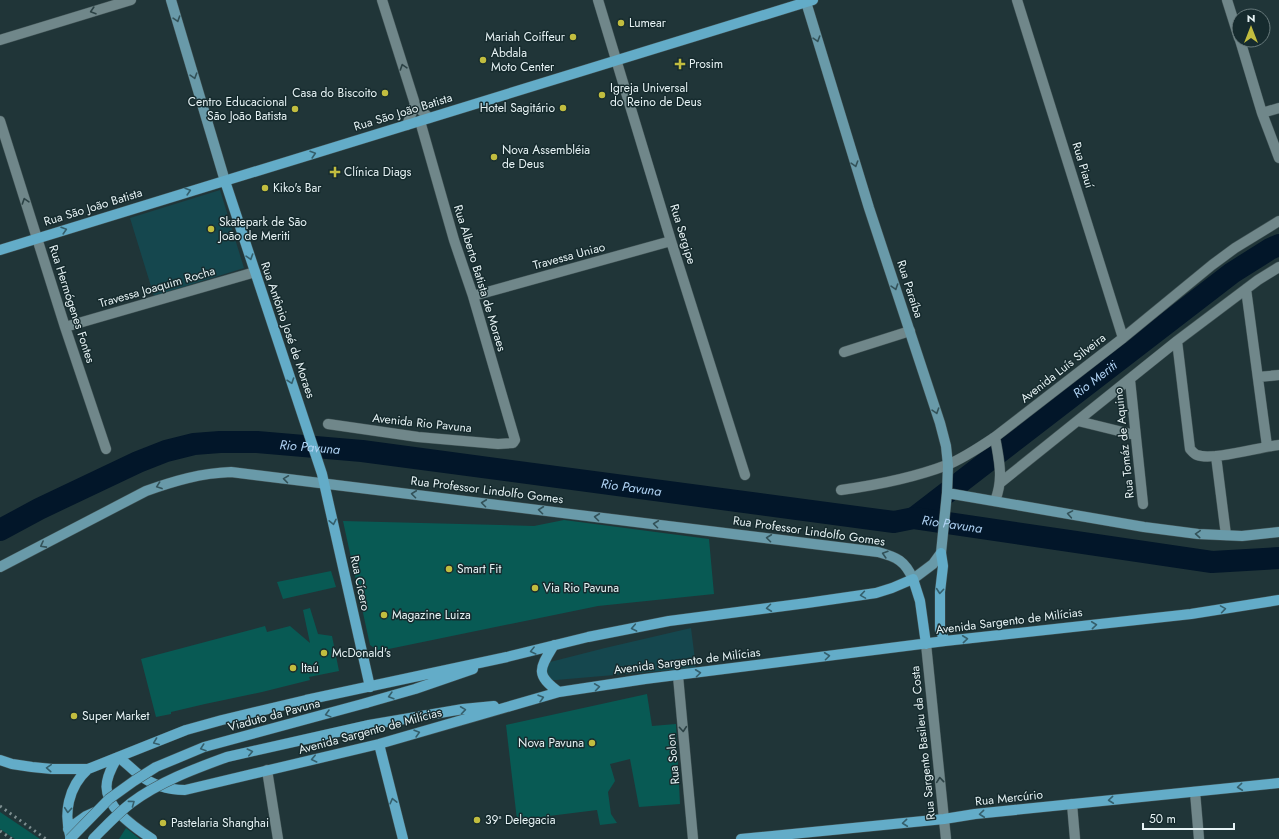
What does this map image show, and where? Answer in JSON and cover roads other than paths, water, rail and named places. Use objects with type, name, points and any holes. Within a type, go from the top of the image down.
[{"type":"main road","name":"Rua São João Batista","points":[[0,250],[808,1]]},
{"type":"main road","name":"Rua Antônio José de Moraes","points":[[225,180],[325,484]]},
{"type":"main road","name":"Rua Cícero","points":[[325,484],[370,687]]},
{"type":"main road","points":[[941,553],[943,566],[940,592],[940,625],[942,636],[945,641]]},
{"type":"main road","name":"Rua Professor Lindolfo Gomes","points":[[913,579],[920,601],[926,644]]},
{"type":"main road","points":[[0,760],[12,764],[32,767],[52,769],[88,769],[186,730],[222,720],[507,657],[588,637],[669,621],[876,593],[913,579]]},
{"type":"main road","name":"Avenida Sargento de Milícias","points":[[117,758],[149,781],[165,788],[185,790],[379,744],[559,692],[945,641],[1191,614],[1279,600]]},
{"type":"main road","points":[[554,646],[543,662],[541,672],[548,683],[559,692]]},
{"type":"main road","name":"Viaduto da Pavuna","points":[[70,836],[109,799],[134,781],[156,767],[204,747],[366,703],[452,677],[507,657]]},
{"type":"main road","points":[[93,839],[117,815],[144,794],[170,780],[227,757],[369,725],[463,709],[523,703]]},
{"type":"main road","points":[[379,744],[403,839]]},
{"type":"main road","points":[[117,758],[109,774],[106,788],[108,798],[113,807],[131,825],[152,839]]},
{"type":"main road","points":[[70,836],[68,809],[70,798],[76,782],[88,769]]},
{"type":"main road","name":"Rua Mercúrio","points":[[741,839],[1279,783]]},
{"type":"main road","points":[[70,836],[92,813],[113,807]]},
{"type":"street","points":[[0,40],[131,0]]},
{"type":"street","name":"Rua Antônio José de Moraes","points":[[171,0],[225,180]]},
{"type":"street","points":[[382,0],[415,104],[425,119]]},
{"type":"street","name":"Rua Sergipe","points":[[598,0],[671,241],[745,475]]},
{"type":"street","name":"Rua Piauí","points":[[1017,0],[1124,338]]},
{"type":"street","points":[[1227,0],[1231,13]]},
{"type":"street","name":"Rua Paraíba","points":[[808,1],[869,208],[940,423],[946,446],[950,496],[941,553]]},
{"type":"street","points":[[1242,48],[1262,113],[1279,158]]},
{"type":"street","points":[[407,125],[415,104]]},
{"type":"street","points":[[1262,113],[1279,108]]},
{"type":"street","name":"Rua Alberto Batista de Moraes","points":[[425,119],[454,240],[473,296],[515,436],[514,443]]},
{"type":"street","name":"Rua Hermógenes Fontes","points":[[0,121],[65,327],[106,449]]},
{"type":"street","name":"Avenida Luís Silveira","points":[[841,490],[884,484],[913,477],[948,465],[996,440],[1124,338],[1212,265],[1235,248],[1279,221]]},
{"type":"street","name":"Travessa Uniao","points":[[473,296],[671,241]]},
{"type":"street","points":[[1000,483],[1178,341],[1246,289],[1279,267]]},
{"type":"street","name":"Travessa Joaquim Rocha","points":[[65,327],[255,272]]},
{"type":"street","points":[[1246,289],[1267,446]]},
{"type":"street","points":[[844,352],[910,331]]},
{"type":"street","points":[[1178,341],[1190,449],[1198,455],[1216,456],[1279,445]]},
{"type":"street","points":[[1258,377],[1279,375]]},
{"type":"street","name":"Rua Tomáz de Aquino","points":[[1130,380],[1143,504]]},
{"type":"street","points":[[1078,421],[1135,435]]},
{"type":"street","name":"Avenida Rio Pavuna","points":[[328,424],[418,437],[498,444],[514,443]]},
{"type":"street","points":[[995,501],[999,491],[1001,472],[996,440]]},
{"type":"street","points":[[1216,456],[1226,535]]},
{"type":"street","name":"Rua Professor Lindolfo Gomes","points":[[0,567],[146,491],[182,479],[213,472],[231,472],[878,552],[900,560],[909,570],[913,579]]},
{"type":"street","points":[[950,496],[977,498],[1144,527],[1198,534],[1242,536],[1279,532]]},
{"type":"street","points":[[913,579],[933,564],[941,553]]},
{"type":"street","name":"Rua Sargento Basileu da Costa","points":[[926,644],[946,839]]},
{"type":"street","name":"Rua Solon","points":[[678,676],[693,839]]},
{"type":"street","points":[[268,770],[278,839]]},
{"type":"street","points":[[1195,792],[1199,839]]},
{"type":"street","points":[[1072,804],[1075,839]]},
{"type":"waterway","name":"Rio Meriti","points":[[914,518],[1232,273],[1279,245]]},
{"type":"waterway","name":"Rio Pavuna","points":[[0,530],[39,509],[138,462],[166,451],[194,444],[257,442],[362,451],[894,522],[914,518],[1212,562],[1279,558]]},
{"type":"railway","points":[[0,806],[46,839]]},
{"type":"railway","points":[[0,831],[12,839]]},
{"type":"place","name":"Lumear","points":[[621,23]]},
{"type":"place","name":"Mariah Coiffeur","points":[[573,37]]},
{"type":"place","name":"Abdala Moto Center","points":[[483,60]]},
{"type":"place","name":"Prosim","points":[[680,64]]},
{"type":"place","name":"Casa do Biscoito","points":[[385,93]]},
{"type":"place","name":"Igreja Universal do Reino de Deus","points":[[602,95]]},
{"type":"place","name":"Hotel Sagitário","points":[[563,108]]},
{"type":"place","name":"Centro Educacional São João Batista","points":[[295,109]]},
{"type":"place","name":"Nova Assembléia de Deus","points":[[494,157]]},
{"type":"place","name":"Clínica Diags","points":[[335,172]]},
{"type":"place","name":"Kiko's Bar","points":[[265,188]]},
{"type":"place","name":"Skatepark de São João de Meriti","points":[[211,229]]},
{"type":"place","name":"Smart Fit","points":[[449,569]]},
{"type":"place","name":"Via Rio Pavuna","points":[[535,588]]},
{"type":"place","name":"Magazine Luiza","points":[[384,615]]},
{"type":"place","name":"McDonald's","points":[[324,653]]},
{"type":"place","name":"Itaú","points":[[293,668]]},
{"type":"place","name":"Super Market","points":[[74,716]]},
{"type":"place","name":"Nova Pavuna","points":[[592,743]]},
{"type":"place","name":"39ª Delegacia","points":[[477,820]]},
{"type":"place","name":"Pastelaria Shanghai","points":[[163,823]]}]
